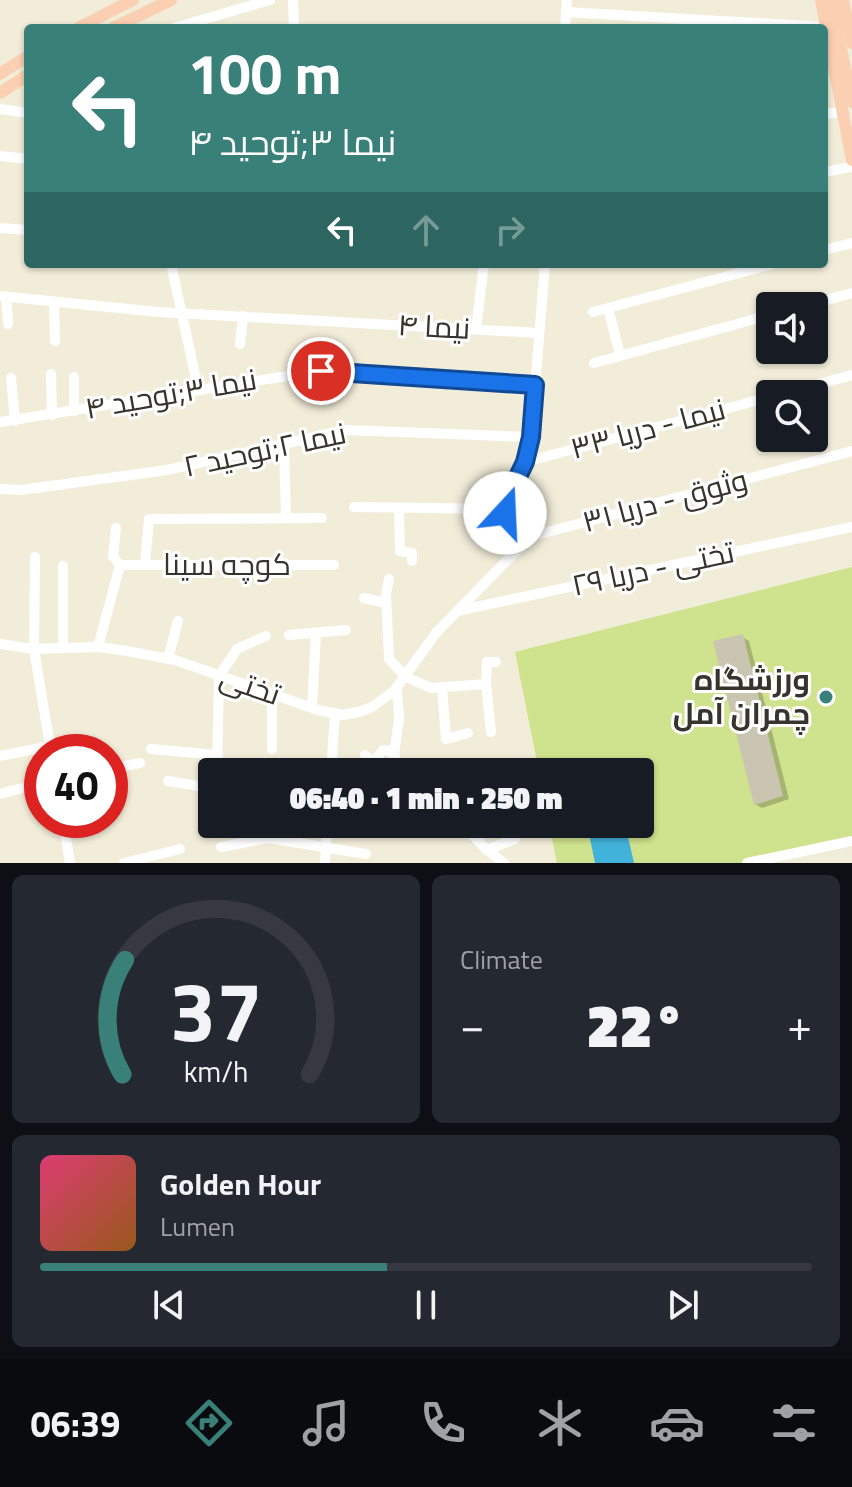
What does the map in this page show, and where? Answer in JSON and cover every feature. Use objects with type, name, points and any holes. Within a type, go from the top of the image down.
[{"type":"main road","points":[[86,24],[133,0]]},
{"type":"main road","points":[[121,24],[171,0]]},
{"type":"main road","points":[[821,0],[825,24]]},
{"type":"main road","points":[[831,0],[852,102]]},
{"type":"main road","points":[[843,0],[852,43]]},
{"type":"main road","points":[[828,38],[852,160]]},
{"type":"main road","points":[[0,74],[24,59]]},
{"type":"main road","points":[[0,93],[24,78]]},
{"type":"street","points":[[188,24],[270,0]]},
{"type":"street","points":[[293,0],[294,24]]},
{"type":"street","points":[[565,24],[567,0]]},
{"type":"street","points":[[566,12],[774,24]]},
{"type":"street","points":[[0,109],[24,112]]},
{"type":"street","points":[[828,114],[842,112]]},
{"type":"street","points":[[0,156],[24,159]]},
{"type":"street","points":[[828,171],[852,167]]},
{"type":"street","points":[[0,228],[24,230]]},
{"type":"street","points":[[828,249],[852,243]]},
{"type":"street","points":[[172,268],[198,388]]},
{"type":"street","points":[[476,329],[484,268]]},
{"type":"street","points":[[504,509],[525,462],[531,437],[545,268]]},
{"type":"street","points":[[593,312],[758,268]]},
{"type":"street","points":[[828,300],[852,293]]},
{"type":"street","points":[[3,297],[8,324]]},
{"type":"street","name":"نیما ۴","points":[[3,297],[182,313],[539,333]]},
{"type":"street","points":[[54,302],[55,341]]},
{"type":"street","points":[[608,308],[620,355]]},
{"type":"street","points":[[240,344],[243,316]]},
{"type":"street","points":[[594,363],[756,319]]},
{"type":"street","name":"نیما ۳;توحید ۴","points":[[0,422],[198,388],[321,371],[535,385]]},
{"type":"street","points":[[51,374],[52,415]]},
{"type":"street","points":[[828,382],[852,375]]},
{"type":"street","points":[[74,377],[74,411]]},
{"type":"street","points":[[11,378],[15,421]]},
{"type":"street","name":"نیما - دریا ۳۳","points":[[525,462],[756,401]]},
{"type":"street","name":"نیما ۲;توحید ۲","points":[[0,489],[21,490],[167,470],[346,430],[531,437]]},
{"type":"street","points":[[284,444],[286,518]]},
{"type":"street","name":"وثوق - دریا ۳۱","points":[[525,538],[852,451]]},
{"type":"street","points":[[354,507],[504,509]]},
{"type":"street","points":[[399,508],[400,551],[412,553],[412,561]]},
{"type":"street","points":[[504,509],[525,538]]},
{"type":"street","points":[[145,565],[149,519],[322,518]]},
{"type":"street","name":"تختی - دریا ۲۹","points":[[455,611],[852,527]]},
{"type":"street","points":[[98,647],[120,565],[113,556],[116,528]]},
{"type":"street","name":"تختی","points":[[0,644],[34,649],[98,647],[168,659],[312,708],[343,715],[372,707],[397,688],[455,611],[520,547],[525,538]]},
{"type":"street","points":[[35,557],[34,649],[48,734]]},
{"type":"street","name":"کوچه سینا","points":[[120,565],[334,565]]},
{"type":"street","points":[[63,566],[63,646]]},
{"type":"street","points":[[389,579],[386,603],[389,659],[406,677],[431,688],[486,684]]},
{"type":"street","points":[[364,598],[386,603]]},
{"type":"street","points":[[168,659],[178,621]]},
{"type":"street","points":[[289,635],[346,630]]},
{"type":"street","points":[[312,708],[316,633]]},
{"type":"street","points":[[218,758],[219,676],[237,649],[266,636]]},
{"type":"street","points":[[491,732],[487,662],[496,662]]},
{"type":"street","points":[[442,687],[446,739],[468,733]]},
{"type":"street","points":[[394,757],[399,719],[397,688]]},
{"type":"street","points":[[272,694],[272,749]]},
{"type":"street","points":[[332,758],[335,713]]},
{"type":"street","points":[[151,749],[198,760]]},
{"type":"street","points":[[0,756],[24,753]]},
{"type":"street","points":[[128,765],[140,763]]},
{"type":"street","points":[[168,781],[198,786]]},
{"type":"street","points":[[0,794],[24,788]]},
{"type":"street","points":[[66,838],[70,863]]},
{"type":"street","points":[[221,847],[268,838],[366,854]]},
{"type":"street","points":[[325,863],[326,838]]},
{"type":"street","points":[[475,838],[504,863]]},
{"type":"street","points":[[487,850],[515,839]]},
{"type":"street","points":[[748,863],[852,841]]},
{"type":"street","points":[[124,863],[180,849]]},
{"type":"green space","points":[[852,567],[852,838],[747,863],[557,863],[552,838],[654,838],[654,758],[536,758],[515,652]]},
{"type":"water","points":[[590,838],[628,838],[634,863],[595,863]]},
{"type":"building","points":[[743,634],[783,796],[754,805],[713,641]]},
{"type":"place","name":"ورزشگاه چمران آمل","points":[[826,697]]},
{"type":"route","points":[[321,371],[535,385],[528,452],[504,506],[505,513]]}]
